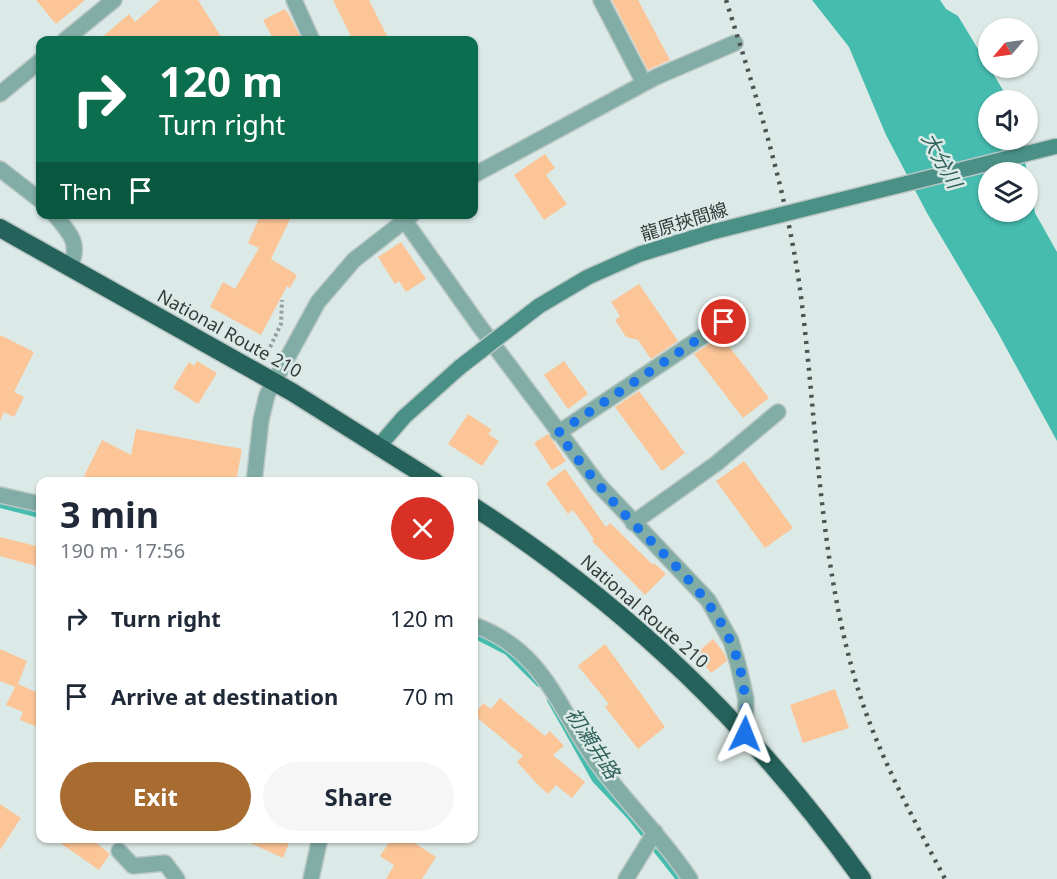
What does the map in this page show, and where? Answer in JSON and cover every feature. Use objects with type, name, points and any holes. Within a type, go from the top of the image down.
[{"type":"highway","name":"National Route 210","points":[[0,228],[266,377],[427,477]]},
{"type":"highway","name":"National Route 210","points":[[478,510],[555,561],[659,646],[745,734],[798,796],[862,879]]},
{"type":"main road","name":"龍原挾間線","points":[[380,446],[404,417],[460,367],[539,306],[588,277],[640,254],[722,230],[1057,146]]},
{"type":"street","points":[[294,0],[310,36]]},
{"type":"street","points":[[601,0],[644,83]]},
{"type":"street","points":[[70,36],[108,2]]},
{"type":"street","points":[[478,173],[644,83],[735,43]]},
{"type":"street","points":[[0,94],[36,64]]},
{"type":"street","points":[[0,169],[36,198]]},
{"type":"street","points":[[58,219],[72,238],[76,251],[70,267]]},
{"type":"street","points":[[255,477],[266,377],[334,281],[366,250],[404,219]]},
{"type":"street","points":[[407,219],[558,433],[607,496],[704,595],[727,633],[745,690],[745,734]]},
{"type":"street","points":[[558,433],[724,322]]},
{"type":"street","points":[[633,523],[717,464],[778,412]]},
{"type":"street","points":[[0,495],[36,503]]},
{"type":"street","points":[[478,627],[512,643],[537,668],[599,766],[655,832],[690,879]]},
{"type":"street","points":[[626,879],[655,832]]},
{"type":"street","points":[[311,879],[319,843]]},
{"type":"street","points":[[119,851],[133,866],[165,862],[177,879]]},
{"type":"path","points":[[266,377],[281,324],[282,300]]},
{"type":"water","name":"大分川","points":[[812,0],[940,0],[946,9],[958,16],[978,49],[978,78],[996,78],[1003,90],[978,90],[978,150],[1023,150],[1025,162],[978,162],[978,222],[1038,222],[1038,218],[1057,252],[1057,441],[997,331],[927,213],[886,135],[849,47]]},
{"type":"building","points":[[36,0],[85,0],[56,24]]},
{"type":"building","points":[[160,0],[198,0],[220,36],[104,36],[129,14],[135,22]]},
{"type":"building","points":[[333,0],[369,0],[387,36],[351,36]]},
{"type":"building","points":[[612,0],[638,0],[670,60],[648,70]]},
{"type":"building","points":[[285,9],[300,36],[272,36],[263,20]]},
{"type":"building","points":[[545,154],[555,168],[546,175],[567,204],[544,220],[514,175]]},
{"type":"building","points":[[259,219],[290,219],[271,259],[297,275],[290,288],[287,286],[261,335],[210,307],[223,282],[235,289],[259,248],[248,243]]},
{"type":"building","points":[[401,242],[426,279],[406,292],[399,281],[395,284],[378,257]]},
{"type":"building","points":[[639,284],[678,341],[651,359],[638,340],[626,337],[615,320],[620,316],[611,302]]},
{"type":"building","points":[[0,335],[34,352],[14,392],[24,397],[14,417],[4,412],[0,421]]},
{"type":"building","points":[[721,336],[769,398],[743,418],[694,354]]},
{"type":"building","points":[[197,361],[217,373],[198,404],[173,388],[189,362],[194,366]]},
{"type":"building","points":[[564,361],[588,394],[568,409],[544,375]]},
{"type":"building","points":[[639,391],[685,453],[662,471],[615,407]]},
{"type":"building","points":[[468,414],[492,430],[488,434],[499,441],[482,466],[448,444]]},
{"type":"building","points":[[136,429],[242,449],[237,477],[84,477],[102,440],[131,455]]},
{"type":"building","points":[[548,434],[566,461],[552,470],[534,443]]},
{"type":"building","points":[[744,461],[793,528],[765,548],[716,481]]},
{"type":"building","points":[[565,469],[606,527],[610,523],[653,565],[654,563],[666,574],[645,595],[592,541],[594,539],[573,510],[568,514],[546,483]]},
{"type":"building","points":[[0,537],[36,546],[36,566],[0,556]]},
{"type":"building","points":[[713,639],[727,661],[711,673],[695,654]]},
{"type":"building","points":[[605,644],[665,727],[638,749],[605,707],[609,704],[578,666]]},
{"type":"building","points":[[0,649],[27,661],[18,684],[36,692],[36,726],[20,720],[23,712],[6,705],[15,687],[0,681]]},
{"type":"building","points":[[835,689],[849,728],[803,743],[790,705]]},
{"type":"building","points":[[500,698],[545,736],[550,731],[564,746],[553,755],[585,782],[572,798],[556,785],[548,794],[517,762],[523,756],[478,718],[478,710],[483,703],[491,709]]},
{"type":"building","points":[[0,804],[21,818],[0,850]]},
{"type":"building","points":[[60,843],[96,843],[110,854],[99,870]]},
{"type":"building","points":[[250,843],[289,843],[283,858]]},
{"type":"building","points":[[389,843],[415,843],[436,857],[422,879],[386,879],[394,865],[380,856]]},
{"type":"waterway","name":"初瀬井路","points":[[0,505],[36,514]]},
{"type":"waterway","name":"初瀬井路","points":[[478,637],[507,652],[539,684]]},
{"type":"waterway","name":"初瀬井路","points":[[550,700],[595,780],[630,817],[679,879]]},
{"type":"railway","points":[[726,0],[769,143],[794,252],[806,338],[826,534],[843,631],[863,705],[883,756],[945,879]]},
{"type":"route","points":[[724,322],[558,433],[607,496],[704,595],[711,605],[731,641],[745,690],[747,712],[745,734]]}]
